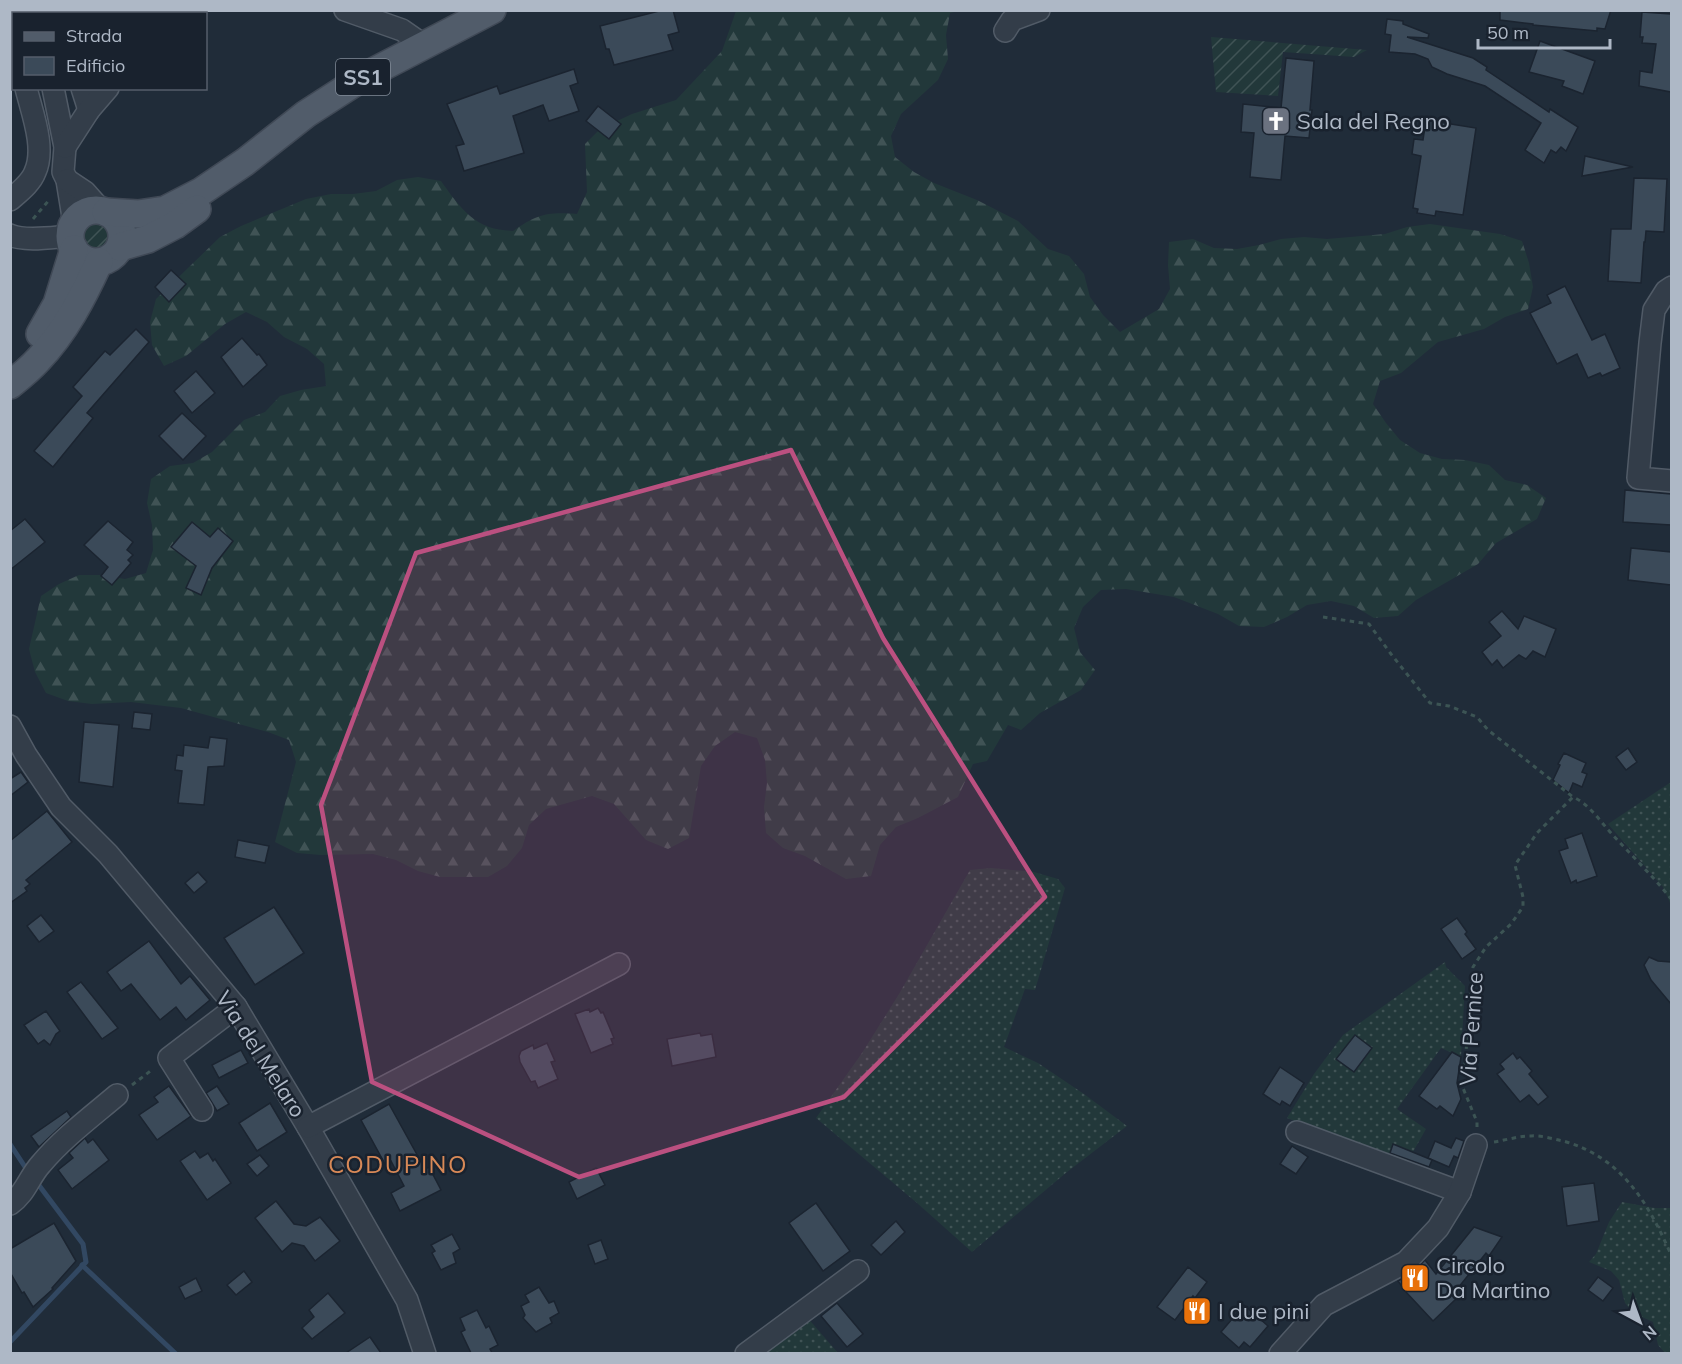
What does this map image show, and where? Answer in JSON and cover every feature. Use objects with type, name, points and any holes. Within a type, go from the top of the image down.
[{"type":"main road","name":"SS1","points":[[245,162],[306,114],[365,76],[492,10]]},
{"type":"main road","points":[[10,370],[39,337],[57,304],[73,236],[83,214],[95,210],[138,214],[165,210],[202,191],[245,162]]},
{"type":"main road","points":[[73,236],[85,259],[109,255],[148,239],[199,208],[245,162]]},
{"type":"main road","points":[[10,385],[38,360],[61,332],[109,255],[122,239],[122,230],[118,223],[113,216],[104,211]]},
{"type":"street","points":[[345,10],[402,30],[425,46]]},
{"type":"street","points":[[1005,31],[1012,20],[1039,10]]},
{"type":"street","points":[[10,200],[36,171],[40,148],[26,90]]},
{"type":"street","points":[[18,236],[73,236],[67,180],[63,172],[65,147],[52,90]]},
{"type":"street","points":[[83,90],[89,110]]},
{"type":"street","points":[[65,147],[89,110],[106,90]]},
{"type":"street","points":[[67,180],[85,192],[104,211]]},
{"type":"street","points":[[1671,287],[1654,310],[1638,478],[1671,481]]},
{"type":"street","name":"Via del Melaro","points":[[10,726],[26,755],[61,807],[108,854],[236,1007],[308,1127],[406,1300],[425,1353]]},
{"type":"street","points":[[308,1127],[618,964]]},
{"type":"street","points":[[202,1110],[169,1058],[236,1007]]},
{"type":"street","points":[[16,1200],[39,1166],[53,1151],[117,1095]]},
{"type":"street","points":[[1298,1132],[1460,1192]]},
{"type":"street","points":[[1280,1353],[1323,1305],[1406,1262],[1438,1228],[1460,1192],[1476,1145]]},
{"type":"street","points":[[746,1353],[858,1271]]},
{"type":"path","points":[[18,236],[67,180]]},
{"type":"path","points":[[1323,617],[1369,624],[1430,703],[1449,706],[1477,717],[1488,730],[1573,797],[1584,802],[1611,834],[1656,880],[1671,900]]},
{"type":"path","name":"Via Pernice","points":[[1476,1145],[1477,1122],[1463,1088],[1473,967],[1486,947],[1511,924],[1523,907],[1523,897],[1515,865],[1537,833],[1573,797]]},
{"type":"path","points":[[117,1095],[169,1058]]},
{"type":"path","points":[[1476,1145],[1532,1135],[1578,1145],[1595,1154],[1618,1172],[1644,1201],[1671,1257]]},
{"type":"highlighted area","points":[[791,450],[883,638],[1045,897],[844,1097],[579,1177],[372,1082],[321,805],[416,553]]},
{"type":"green space","points":[[736,11],[958,11],[950,13],[946,35],[948,59],[938,80],[901,114],[891,136],[895,157],[914,172],[934,183],[977,200],[1018,221],[1048,249],[1069,256],[1084,274],[1090,297],[1103,315],[1120,332],[1159,309],[1170,289],[1169,242],[1193,239],[1214,248],[1237,249],[1281,239],[1304,237],[1327,239],[1385,234],[1407,227],[1430,224],[1500,234],[1522,241],[1533,287],[1528,309],[1505,317],[1484,329],[1438,342],[1401,373],[1380,381],[1373,404],[1400,440],[1420,453],[1442,459],[1465,460],[1489,465],[1505,480],[1527,485],[1546,498],[1537,519],[1496,543],[1478,564],[1416,600],[1398,616],[1374,618],[1354,606],[1331,601],[1307,605],[1264,627],[1239,626],[1218,614],[1174,597],[1126,589],[1101,590],[1083,607],[1074,628],[1080,652],[1095,670],[1081,690],[1040,713],[1021,730],[1008,725],[987,761],[973,764],[958,797],[896,827],[880,845],[871,876],[846,879],[805,856],[783,848],[766,833],[765,760],[757,738],[735,732],[715,746],[701,766],[689,838],[668,849],[646,840],[614,804],[592,796],[546,809],[529,825],[522,848],[507,866],[488,877],[440,877],[373,854],[297,853],[275,842],[296,762],[289,740],[181,708],[131,702],[92,704],[68,701],[46,693],[35,672],[29,649],[41,596],[79,575],[102,575],[125,579],[146,573],[153,550],[152,525],[147,503],[151,479],[170,466],[193,463],[212,452],[244,420],[265,412],[280,396],[326,386],[324,364],[307,349],[284,337],[267,322],[246,312],[225,324],[186,356],[164,366],[152,345],[150,322],[156,299],[220,237],[241,226],[306,199],[331,194],[376,191],[397,180],[418,177],[441,181],[468,214],[492,228],[513,231],[543,215],[577,214],[587,192],[585,144],[600,129],[632,114],[676,100],[722,51]]},
{"type":"green space","points":[[1211,37],[1367,50],[1354,57],[1283,52],[1278,96],[1216,92]]},
{"type":"green space","points":[[94,215],[113,223],[118,236],[109,254],[89,257],[83,253],[78,227],[88,217]]},
{"type":"green space","points":[[1671,782],[1671,905],[1663,887],[1608,824]]},
{"type":"green space","points":[[991,868],[1034,872],[1058,879],[1065,888],[1035,990],[1025,989],[1004,1047],[1038,1063],[1127,1126],[1067,1172],[972,1252],[816,1118],[862,1053],[899,994],[970,870]]},
{"type":"green space","points":[[1445,962],[1446,967],[1465,986],[1461,1057],[1441,1048],[1397,1109],[1426,1129],[1405,1166],[1287,1118],[1314,1074],[1343,1035]]},
{"type":"green space","points":[[1622,1202],[1655,1208],[1671,1208],[1671,1353],[1665,1353],[1658,1345],[1653,1322],[1633,1313],[1625,1303],[1619,1280],[1611,1271],[1589,1262],[1596,1254],[1609,1222]]},
{"type":"green space","points":[[806,1316],[838,1353],[756,1354]]},
{"type":"building","points":[[663,10],[673,10],[679,32],[668,35],[673,50],[614,65],[609,49],[606,49],[600,26]]},
{"type":"building","points":[[1500,10],[1611,10],[1605,29],[1597,28],[1597,31],[1500,20]]},
{"type":"building","points":[[1642,12],[1671,14],[1671,92],[1639,86],[1640,71],[1652,73],[1656,44],[1642,43],[1643,37],[1640,37]]},
{"type":"building","points":[[1387,19],[1403,21],[1403,24],[1429,34],[1428,38],[1407,37],[1473,58],[1487,67],[1486,70],[1549,112],[1550,109],[1578,127],[1566,151],[1561,147],[1556,153],[1551,150],[1544,163],[1525,150],[1541,123],[1485,86],[1432,67],[1428,59],[1415,54],[1389,52],[1391,35],[1385,34]]},
{"type":"building","points":[[1540,41],[1595,61],[1583,94],[1562,86],[1564,81],[1529,72]]},
{"type":"building","name":"Sala del Regno","points":[[1286,58],[1314,61],[1309,138],[1285,136],[1281,180],[1250,177],[1254,133],[1241,132],[1243,104],[1281,108]]},
{"type":"building","points":[[574,69],[578,83],[570,86],[579,111],[549,121],[543,105],[513,116],[524,153],[464,171],[456,146],[464,144],[447,104],[497,86],[500,94]]},
{"type":"building","points":[[598,106],[621,124],[609,139],[586,121]]},
{"type":"building","points":[[1426,120],[1476,128],[1463,215],[1436,211],[1435,216],[1417,213],[1418,209],[1413,208],[1421,156],[1412,154],[1414,139],[1423,140]]},
{"type":"building","points":[[1585,156],[1633,167],[1582,176]]},
{"type":"building","points":[[1634,178],[1667,179],[1664,232],[1646,231],[1641,283],[1608,281],[1611,229],[1631,229]]},
{"type":"building","points":[[171,270],[186,284],[169,302],[155,287]]},
{"type":"building","points":[[1565,286],[1592,340],[1605,334],[1620,368],[1602,376],[1600,373],[1588,378],[1577,354],[1557,364],[1530,313],[1551,303],[1547,295]]},
{"type":"building","points":[[136,329],[149,342],[87,413],[93,418],[53,467],[34,451],[82,396],[73,387],[105,351],[110,355]]},
{"type":"building","points":[[242,338],[267,365],[243,387],[221,357]]},
{"type":"building","points":[[196,371],[215,393],[192,413],[174,391]]},
{"type":"building","points":[[182,413],[206,436],[183,460],[159,436]]},
{"type":"building","points":[[1625,490],[1671,494],[1671,525],[1623,522]]},
{"type":"building","points":[[25,519],[45,542],[10,570],[10,531]]},
{"type":"building","points":[[108,521],[133,542],[127,550],[133,555],[128,560],[131,563],[112,585],[101,576],[108,567],[84,545]]},
{"type":"building","points":[[192,522],[210,537],[218,528],[233,541],[212,568],[201,595],[186,588],[196,566],[171,547]]},
{"type":"building","points":[[1631,548],[1671,552],[1671,585],[1628,580]]},
{"type":"building","points":[[1502,611],[1518,629],[1524,616],[1556,629],[1545,657],[1533,651],[1526,659],[1519,655],[1503,668],[1497,660],[1492,665],[1482,652],[1501,636],[1489,622]]},
{"type":"building","points":[[134,712],[152,714],[150,730],[132,728]]},
{"type":"building","points":[[84,722],[119,725],[113,787],[79,782]]},
{"type":"building","points":[[210,737],[227,739],[224,766],[208,767],[204,805],[178,803],[182,771],[175,770],[177,755],[183,756],[184,745],[208,748]]},
{"type":"building","points":[[1628,748],[1637,762],[1626,770],[1616,757]]},
{"type":"building","points":[[1564,753],[1586,763],[1582,772],[1587,774],[1582,787],[1573,783],[1569,793],[1553,780]]},
{"type":"building","points":[[21,772],[28,782],[10,796],[10,779]]},
{"type":"building","points":[[47,811],[72,842],[26,880],[30,884],[25,888],[27,891],[10,903],[10,841]]},
{"type":"building","points":[[1582,833],[1597,876],[1571,883],[1559,851],[1568,848],[1565,839]]},
{"type":"building","points":[[238,840],[269,846],[265,863],[235,857]]},
{"type":"building","points":[[198,872],[207,882],[194,893],[185,883]]},
{"type":"building","points":[[274,907],[304,953],[255,985],[224,938]]},
{"type":"building","points":[[41,915],[54,931],[39,942],[27,926]]},
{"type":"building","points":[[1457,918],[1476,949],[1462,959],[1441,929]]},
{"type":"building","points":[[149,941],[181,984],[190,976],[210,1000],[186,1020],[176,1007],[160,1020],[131,984],[121,991],[107,972]]},
{"type":"building","points":[[1649,957],[1658,961],[1671,962],[1671,1004],[1651,980],[1644,965]]},
{"type":"building","points":[[81,982],[118,1028],[102,1039],[67,992]]},
{"type":"building","points":[[598,1008],[601,1013],[603,1012],[614,1038],[611,1039],[613,1044],[591,1053],[575,1014],[589,1009],[590,1012]]},
{"type":"building","points":[[46,1011],[60,1031],[50,1045],[44,1040],[38,1044],[24,1025]]},
{"type":"building","points":[[700,1033],[701,1036],[712,1034],[716,1057],[672,1066],[667,1039]]},
{"type":"building","points":[[1355,1035],[1372,1048],[1354,1072],[1336,1059]]},
{"type":"building","points":[[547,1043],[555,1061],[551,1062],[558,1079],[538,1088],[535,1081],[531,1082],[519,1056],[521,1051],[533,1045],[534,1049]]},
{"type":"building","points":[[241,1050],[248,1063],[219,1078],[212,1065]]},
{"type":"building","points":[[1452,1052],[1461,1057],[1457,1083],[1461,1099],[1453,1116],[1440,1106],[1437,1109],[1419,1096]]},
{"type":"building","points":[[1513,1053],[1517,1059],[1520,1057],[1532,1071],[1529,1074],[1548,1097],[1538,1105],[1529,1095],[1520,1102],[1497,1074],[1504,1069],[1500,1064]]},
{"type":"building","points":[[1280,1067],[1304,1083],[1290,1106],[1282,1101],[1280,1105],[1263,1094]]},
{"type":"building","points":[[169,1086],[191,1116],[157,1140],[139,1115],[158,1102],[154,1097]]},
{"type":"building","points":[[217,1086],[229,1104],[217,1111],[206,1093]]},
{"type":"building","points":[[270,1103],[287,1132],[257,1151],[239,1123]]},
{"type":"building","points":[[389,1104],[425,1169],[429,1167],[441,1190],[400,1211],[391,1193],[404,1186],[391,1161],[385,1164],[361,1120]]},
{"type":"building","points":[[67,1111],[71,1117],[39,1147],[31,1136]]},
{"type":"building","points":[[85,1138],[88,1143],[93,1139],[109,1160],[72,1189],[58,1170],[73,1158],[69,1153]]},
{"type":"building","points":[[1456,1138],[1464,1141],[1458,1158],[1454,1156],[1449,1167],[1428,1158],[1435,1141],[1451,1148]]},
{"type":"building","points":[[1393,1144],[1432,1160],[1429,1167],[1390,1153]]},
{"type":"building","points":[[1292,1146],[1308,1157],[1296,1174],[1280,1164]]},
{"type":"building","points":[[195,1151],[200,1158],[208,1153],[213,1161],[215,1159],[231,1183],[207,1200],[180,1161]]},
{"type":"building","points":[[260,1155],[269,1166],[257,1176],[247,1164]]},
{"type":"building","points":[[596,1168],[605,1185],[577,1199],[569,1182]]},
{"type":"building","points":[[1594,1183],[1599,1221],[1567,1226],[1562,1187]]},
{"type":"building","points":[[276,1201],[294,1224],[306,1226],[320,1217],[340,1241],[315,1261],[304,1246],[292,1243],[282,1252],[255,1218]]},
{"type":"building","points":[[816,1203],[850,1251],[823,1271],[789,1223]]},
{"type":"building","points":[[896,1221],[905,1232],[881,1255],[871,1245]]},
{"type":"building","points":[[54,1223],[76,1261],[53,1289],[33,1307],[10,1272],[10,1249]]},
{"type":"building","points":[[1474,1227],[1502,1237],[1489,1256],[1486,1253],[1454,1293],[1458,1297],[1433,1321],[1398,1281],[1412,1273],[1425,1260],[1436,1274]]},
{"type":"building","points":[[452,1234],[460,1249],[453,1253],[456,1263],[441,1270],[432,1253],[435,1251],[431,1245]]},
{"type":"building","points":[[601,1240],[608,1259],[595,1264],[588,1245]]},
{"type":"building","points":[[1188,1267],[1207,1282],[1175,1320],[1157,1307]]},
{"type":"building","points":[[244,1271],[252,1282],[236,1295],[227,1285]]},
{"type":"building","points":[[1598,1277],[1613,1288],[1603,1301],[1588,1290]]},
{"type":"building","points":[[196,1278],[202,1291],[185,1299],[179,1287]]},
{"type":"building","points":[[539,1287],[549,1303],[554,1301],[559,1313],[550,1318],[552,1323],[536,1332],[523,1318],[525,1315],[521,1306],[529,1302],[525,1295]]},
{"type":"building","points":[[328,1293],[345,1313],[312,1339],[302,1328],[314,1317],[309,1310]]},
{"type":"building","points":[[837,1303],[863,1334],[847,1347],[821,1316]]},
{"type":"building","points":[[1244,1305],[1268,1326],[1250,1347],[1244,1342],[1239,1348],[1221,1332]]},
{"type":"building","points":[[477,1310],[486,1328],[489,1326],[498,1345],[490,1349],[492,1353],[471,1353],[461,1332],[465,1330],[460,1318]]},
{"type":"building","points":[[370,1337],[381,1353],[346,1353]]},
{"type":"waterway","points":[[10,1144],[29,1173]]},
{"type":"waterway","points":[[10,1342],[86,1262],[83,1244],[35,1180]]},
{"type":"waterway","points":[[82,1265],[176,1354]]},
{"type":"place","name":"Sala del Regno","points":[[1276,121]]},
{"type":"place","name":"Circolo Da Martino","points":[[1415,1278]]},
{"type":"place","name":"I due pini","points":[[1197,1311]]},
{"type":"district","name":"CODUPINO","points":[[398,1164]]}]
